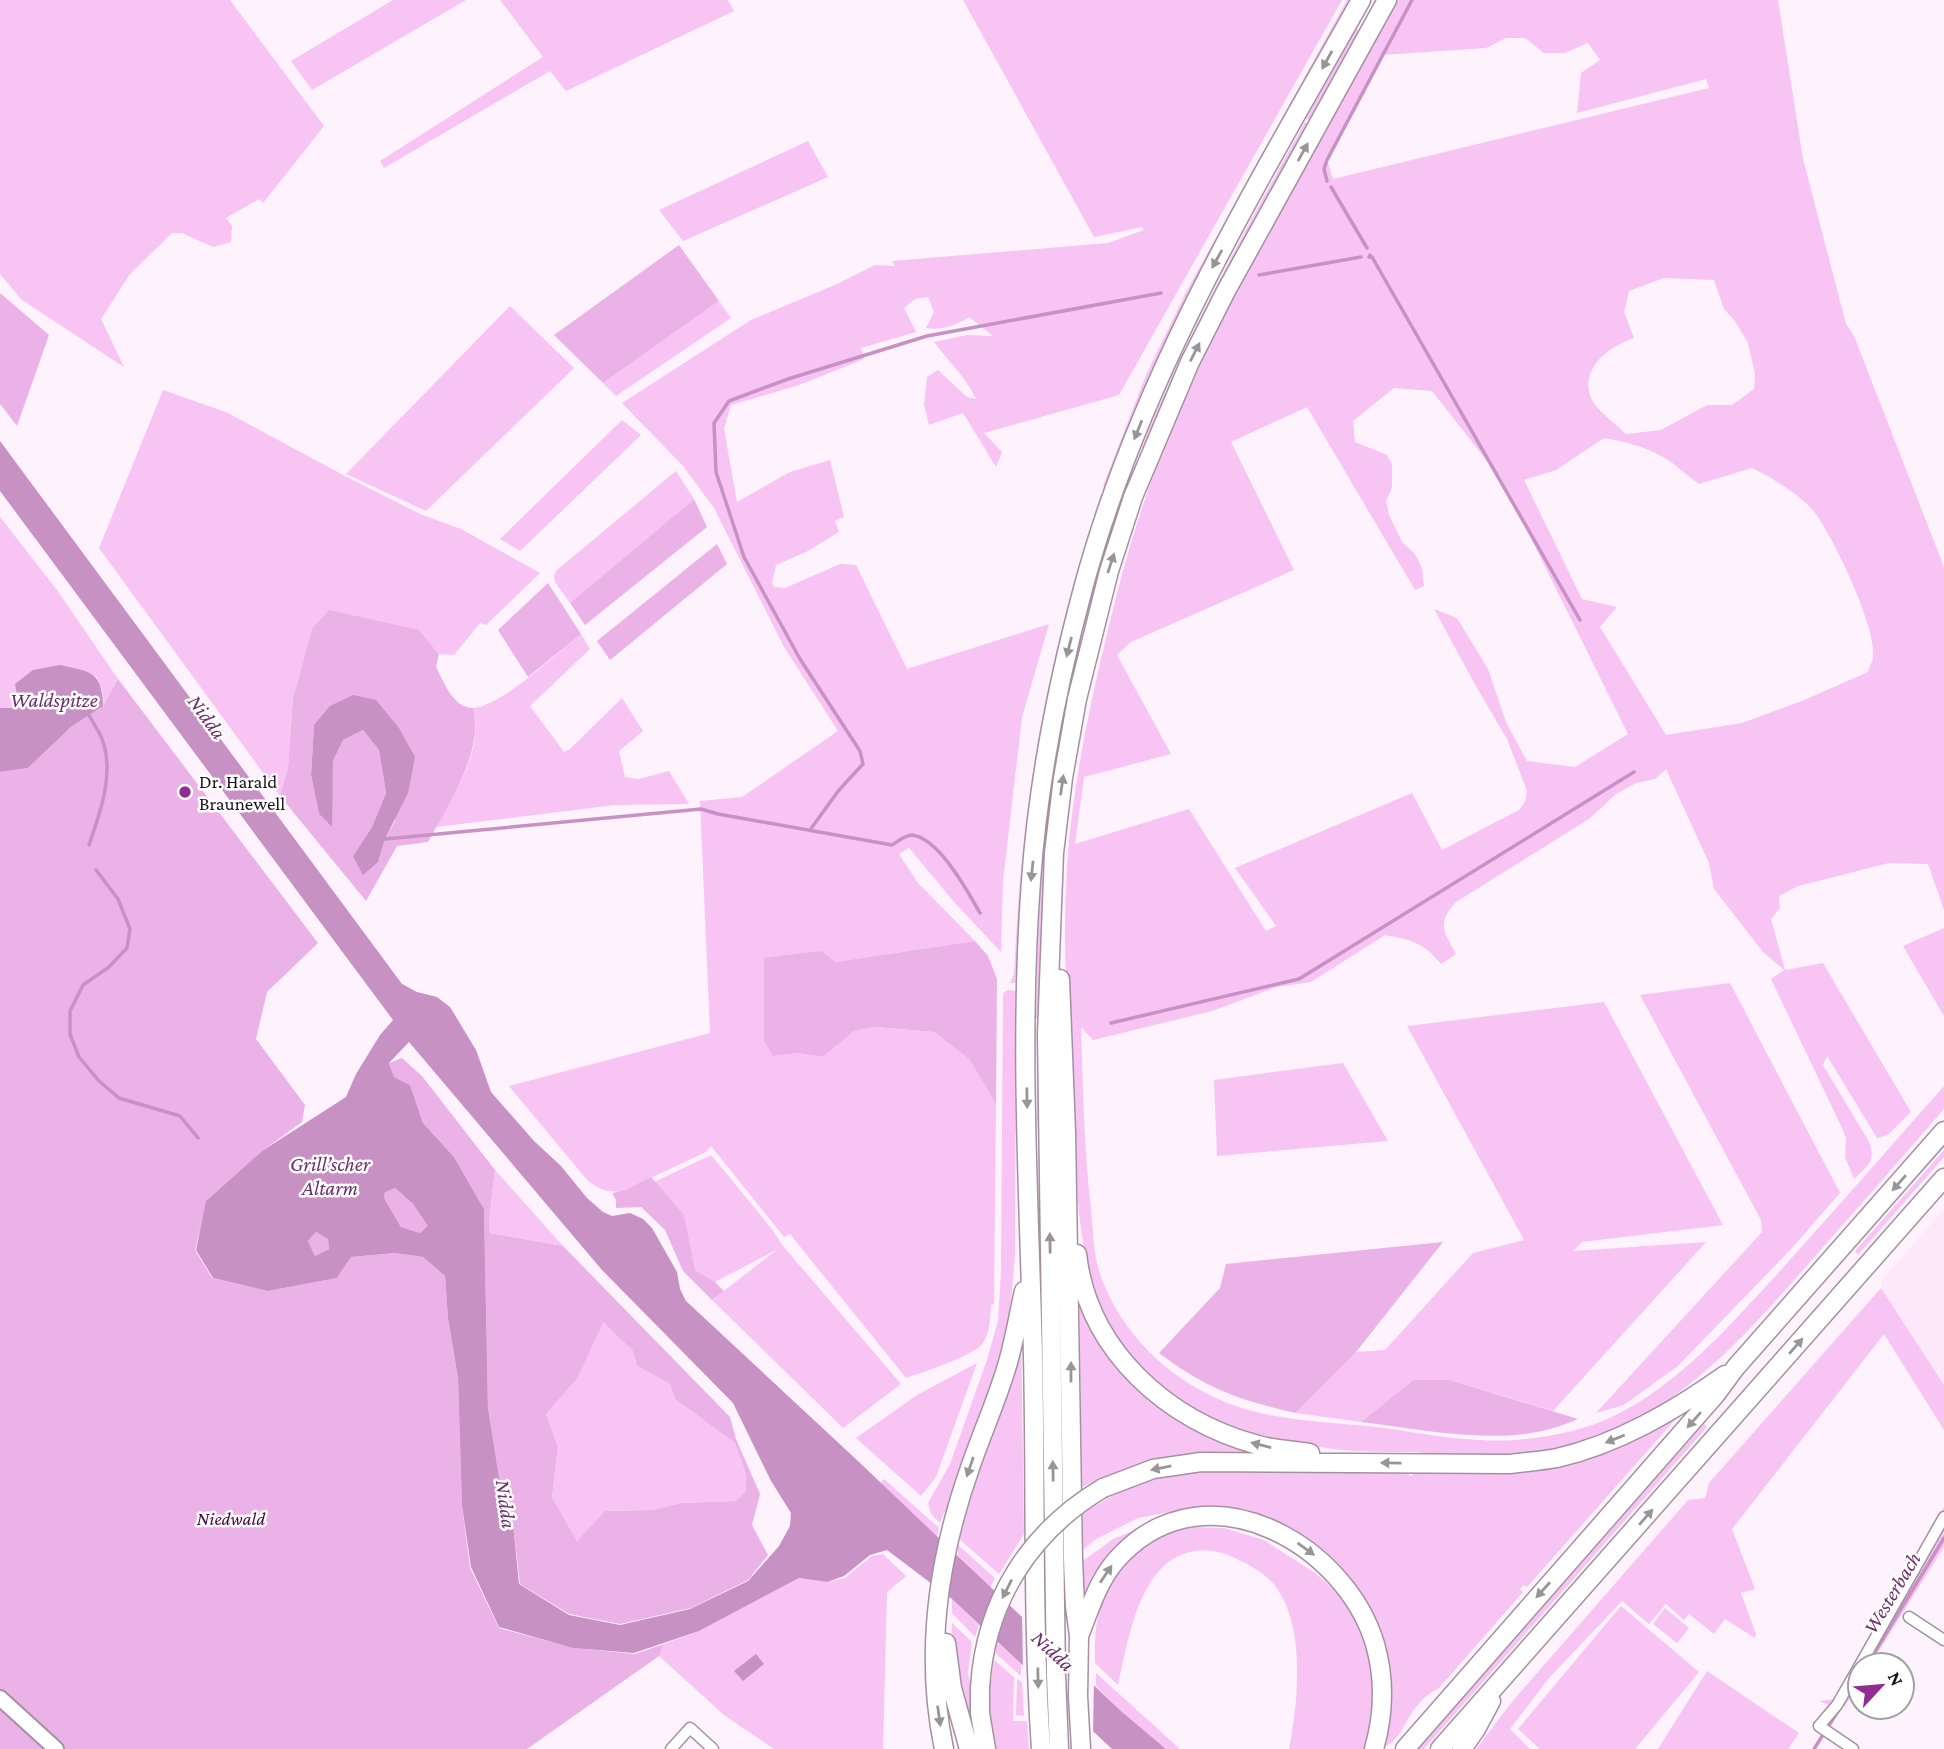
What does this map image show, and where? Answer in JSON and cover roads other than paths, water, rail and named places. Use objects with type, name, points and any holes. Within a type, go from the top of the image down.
[{"type":"highway","points":[[1041,1749],[1038,1715],[1026,1047],[1031,880],[1043,780],[1061,678],[1084,584],[1124,464],[1163,367],[1207,277],[1361,0]]},
{"type":"highway","points":[[1059,1749],[1047,1046],[1054,853],[1063,778],[1077,699],[1109,571],[1133,497],[1190,362],[1226,291],[1387,0]]},
{"type":"highway","points":[[1054,853],[1066,1132],[1073,1560],[1079,1636],[1081,1749]]},
{"type":"highway","points":[[1405,1749],[1944,1131]]},
{"type":"highway","points":[[1066,1132],[1071,1165],[1077,1259],[1082,1278],[1105,1336],[1128,1367],[1161,1399],[1195,1421],[1257,1445],[1351,1463]]},
{"type":"highway","points":[[1440,1749],[1944,1178]]},
{"type":"highway","points":[[944,1749],[938,1706],[943,1570],[951,1529],[970,1467],[1007,1367],[1030,1260]]},
{"type":"highway","points":[[986,1749],[980,1713],[980,1688],[986,1641],[1004,1592],[1019,1567],[1050,1528],[1075,1506],[1103,1488],[1153,1469],[1201,1462],[1509,1464],[1556,1458],[1628,1433],[1736,1367]]},
{"type":"highway","points":[[1079,1636],[1101,1581],[1124,1552],[1139,1539],[1176,1521],[1198,1517],[1239,1518],[1261,1524],[1282,1533],[1316,1556],[1355,1601],[1380,1662],[1383,1708],[1374,1749]]},
{"type":"highway","points":[[940,1635],[968,1749]]},
{"type":"highway","points":[[1462,1749],[1504,1677]]},
{"type":"street","points":[[1868,1651],[1944,1517]]},
{"type":"street","points":[[1909,1617],[1944,1640]]},
{"type":"street","points":[[1846,1689],[1820,1727],[1853,1749]]},
{"type":"street","points":[[0,1699],[56,1749]]},
{"type":"street","points":[[671,1749],[690,1728],[713,1749]]},
{"type":"water","points":[[0,441],[402,984],[417,992],[437,997],[450,1007],[476,1050],[491,1092],[534,1141],[603,1212],[612,1216],[630,1213],[643,1219],[652,1228],[677,1272],[680,1289],[686,1301],[1122,1712],[1166,1749],[1112,1749],[952,1599],[887,1550],[870,1555],[844,1576],[827,1582],[799,1578],[699,1631],[634,1653],[573,1648],[499,1627],[471,1567],[462,1506],[458,1378],[448,1318],[445,1276],[423,1257],[395,1253],[351,1257],[337,1278],[268,1291],[213,1278],[196,1250],[206,1201],[262,1151],[346,1097],[356,1074],[380,1035],[393,1020],[0,491]],"holes":[[[409,1042],[602,1270],[733,1403],[771,1481],[791,1513],[790,1526],[779,1546],[748,1581],[690,1609],[620,1625],[569,1615],[519,1584],[513,1524],[499,1477],[488,1408],[484,1209],[454,1157],[423,1123],[410,1085],[394,1077],[389,1063]],[[395,1188],[413,1204],[428,1226],[420,1233],[401,1227],[384,1198],[385,1192]],[[316,1232],[328,1239],[329,1249],[315,1256],[308,1241]]]},
{"type":"water","name":"Waldspitze","points":[[60,665],[93,675],[100,686],[103,706],[71,727],[28,768],[0,772],[0,708],[20,708],[15,684],[33,670]]},
{"type":"water","points":[[353,695],[376,700],[399,728],[415,757],[408,793],[385,839],[378,862],[363,875],[353,856],[372,827],[386,793],[379,750],[363,730],[343,740],[333,761],[332,827],[319,814],[311,775],[314,725],[330,706]]},
{"type":"water","points":[[756,1654],[764,1664],[743,1681],[734,1671]]},
{"type":"waterway","points":[[1327,181],[1324,169],[1327,160],[1412,0]]},
{"type":"waterway","points":[[1331,187],[1367,248]]},
{"type":"waterway","points":[[1370,255],[1580,620]]},
{"type":"waterway","points":[[1259,275],[1361,257]]},
{"type":"waterway","points":[[810,830],[839,790],[863,764],[860,751],[800,659],[744,557],[716,472],[714,423],[729,401],[788,379],[927,336],[1161,293]]},
{"type":"waterway","points":[[89,715],[102,739],[107,765],[104,793],[89,845]]},
{"type":"waterway","points":[[1111,1023],[1299,979],[1634,772]]},
{"type":"waterway","points":[[385,839],[701,809],[892,845],[912,835],[922,838],[942,855],[980,913]]},
{"type":"waterway","points":[[96,870],[118,899],[130,929],[127,948],[109,967],[83,985],[70,1011],[70,1034],[79,1057],[99,1081],[119,1098],[180,1116],[198,1138]]},
{"type":"waterway","name":"Westerbach","points":[[1875,1651],[1944,1538]]},
{"type":"waterway","name":"Westerbach","points":[[1814,1749],[1840,1708]]},
{"type":"place","name":"Dr. Harald Braunewell","points":[[185,792]]},
{"type":"water label","name":"Nidda","points":[[207,717]]},
{"type":"water label","name":"Grill’scher Altarm","points":[[330,1176]]},
{"type":"water label","name":"Nidda","points":[[506,1504]]},
{"type":"water label","name":"Nidda","points":[[1053,1651]]},
{"type":"park label","name":"Niedwald","points":[[231,1518]]}]
